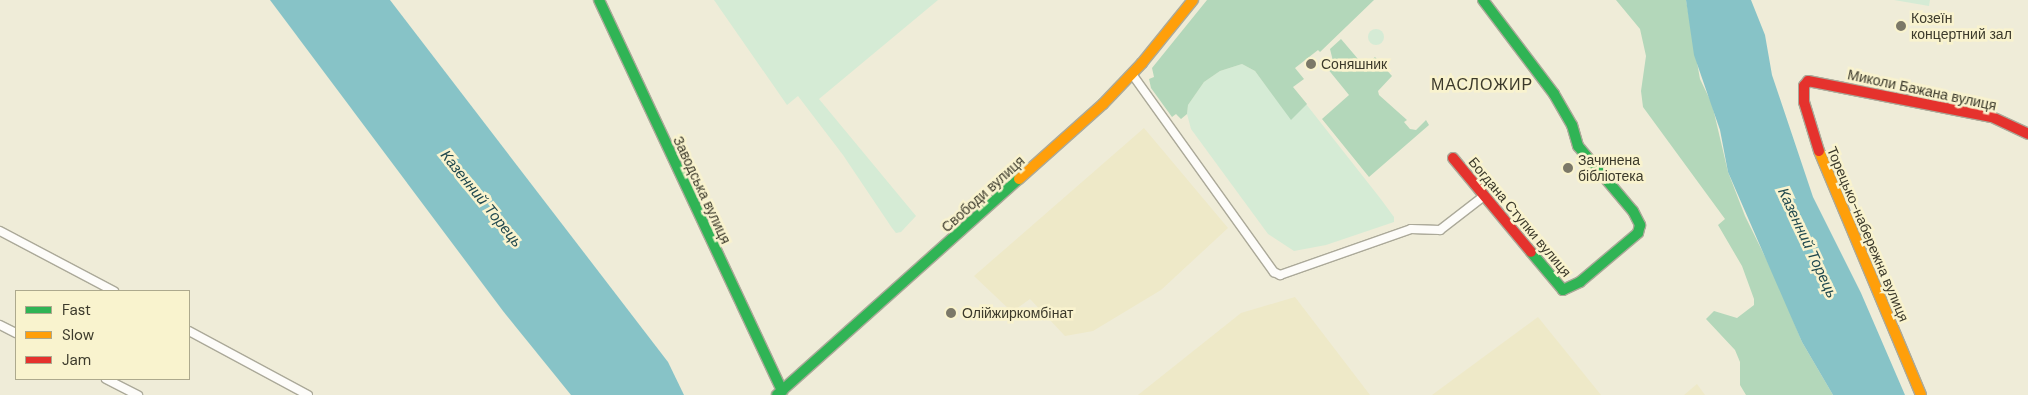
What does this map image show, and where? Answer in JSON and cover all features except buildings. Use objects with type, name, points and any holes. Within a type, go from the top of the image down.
[{"type":"street","name":"Заводська вулиця","points":[[599,0],[781,394]]},
{"type":"street","name":"Свободи вулиця","points":[[781,394],[1132,74],[1193,0]]},
{"type":"street","name":"Богдана Ступки вулиця","points":[[1453,158],[1563,290],[1580,282],[1638,233],[1640,225],[1633,211],[1578,146],[1572,125],[1554,94],[1483,0]]},
{"type":"street","points":[[1132,74],[1268,265],[1280,275],[1411,229],[1440,230],[1484,196]]},
{"type":"street","name":"Миколи Бажана вулиця","points":[[1808,81],[1992,117],[2028,134]]},
{"type":"street","name":"Торецько-набережна вулиця","points":[[1808,81],[1804,86],[1804,102],[1823,166],[1921,395]]},
{"type":"street","points":[[0,230],[112,290]]},
{"type":"street","points":[[0,325],[15,332]]},
{"type":"street","points":[[190,332],[308,395]]},
{"type":"street","points":[[108,380],[138,395]]},
{"type":"shaded area","points":[[1144,128],[1228,228],[1161,290],[1093,331],[1065,336],[1030,299],[1012,312],[974,276]]},
{"type":"shaded area","points":[[1295,297],[1370,395],[1138,395],[1241,313]]},
{"type":"shaded area","points":[[1538,317],[1601,395],[1432,395]]},
{"type":"shaded area","points":[[1697,384],[1705,395],[1684,395]]},
{"type":"green space","points":[[714,0],[938,0],[819,99],[916,216],[901,232],[896,233],[892,228],[843,155],[798,96],[787,105]]},
{"type":"green space","points":[[1207,0],[1374,0],[1320,52],[1318,50],[1295,68],[1304,79],[1293,87],[1307,104],[1291,120],[1255,71],[1242,64],[1220,71],[1204,82],[1188,105],[1187,114],[1181,119],[1176,114],[1172,117],[1151,88],[1149,79],[1154,77],[1152,68]]},
{"type":"green space","points":[[1616,0],[1686,0],[1700,79],[1712,104],[1728,172],[1745,216],[1777,281],[1802,342],[1833,395],[1746,395],[1740,385],[1740,362],[1735,350],[1706,319],[1714,311],[1737,318],[1754,305],[1754,299],[1742,266],[1718,225],[1725,219],[1643,107],[1641,91],[1646,56],[1640,29]]},
{"type":"green space","points":[[1894,0],[1930,0],[1929,6]]},
{"type":"green space","points":[[1376,29],[1382,31],[1384,37],[1382,43],[1376,45],[1370,43],[1368,37],[1370,31]]},
{"type":"green space","points":[[1341,39],[1364,66],[1375,57],[1392,76],[1378,91],[1379,95],[1407,120],[1404,122],[1410,129],[1416,130],[1426,120],[1429,125],[1369,177],[1322,119],[1349,95],[1327,68],[1333,61],[1330,49]]},
{"type":"green space","points":[[1242,64],[1255,71],[1291,119],[1306,104],[1380,198],[1394,217],[1394,222],[1326,245],[1294,251],[1268,234],[1191,129],[1187,114],[1188,105],[1204,82],[1220,71]]},
{"type":"water","name":"Казенний Торець","points":[[270,0],[390,0],[668,362],[684,395],[571,395],[503,311]]},
{"type":"water","name":"Казенний Торець","points":[[1686,0],[1751,0],[1765,35],[1772,75],[1813,197],[1861,293],[1905,395],[1833,395],[1802,342],[1728,172],[1720,130],[1694,55]]},
{"type":"traffic: fast","points":[[599,0],[782,391]]},
{"type":"traffic: fast","points":[[1483,0],[1554,94],[1572,125],[1578,146],[1633,211],[1640,225],[1638,233],[1580,282],[1563,290],[1531,252]]},
{"type":"traffic: fast","points":[[777,395],[1019,179]]},
{"type":"traffic: slow","points":[[1019,179],[1103,104],[1142,63],[1193,0]]},
{"type":"traffic: slow","points":[[1819,151],[1921,395]]},
{"type":"traffic: jam","points":[[1819,151],[1804,102],[1804,86],[1808,81],[1992,117],[2028,134]]},
{"type":"traffic: jam","points":[[1453,158],[1531,252]]},
{"type":"place","name":"Козеїн концертний зал","points":[[1901,26]]},
{"type":"place","name":"Соняшник","points":[[1311,64]]},
{"type":"place","name":"Зачинена бібліотека","points":[[1568,168]]},
{"type":"place","name":"Олійжиркомбiнат","points":[[951,313]]},
{"type":"district","name":"МАСЛОЖИР","points":[[1482,85]]}]
